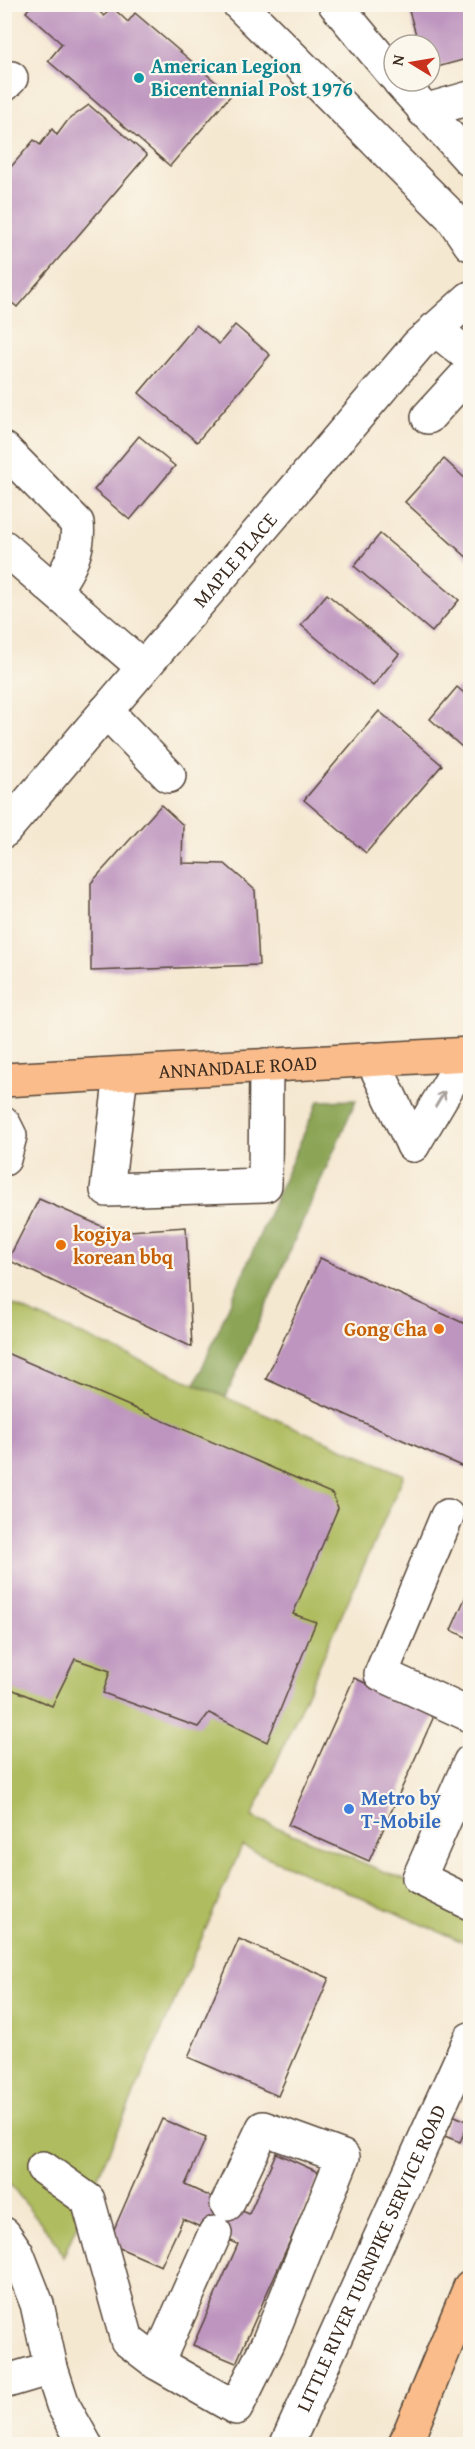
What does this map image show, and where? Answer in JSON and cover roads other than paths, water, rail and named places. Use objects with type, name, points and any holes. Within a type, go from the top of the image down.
[{"type":"main road","name":"ANNANDALE ROAD","points":[[4,1080],[469,1054]]},
{"type":"main road","points":[[414,2442],[467,2306]]},
{"type":"street","points":[[240,4],[451,216],[471,244]]},
{"type":"street","points":[[335,4],[382,61]]},
{"type":"street","points":[[409,93],[471,160]]},
{"type":"street","points":[[424,111],[471,98]]},
{"type":"street","name":"MAPLE PLACE","points":[[9,816],[106,711],[418,345],[471,298]]},
{"type":"street","points":[[435,329],[471,357]]},
{"type":"street","points":[[428,417],[471,371]]},
{"type":"street","points":[[4,449],[77,523],[78,536],[74,555],[68,571],[55,589]]},
{"type":"street","points":[[4,547],[143,667]]},
{"type":"street","points":[[106,711],[169,776]]},
{"type":"street","points":[[372,1059],[413,1145],[469,1054]]},
{"type":"street","points":[[121,1074],[107,1190],[265,1185],[266,1065]]},
{"type":"street","points":[[4,1124],[10,1136],[4,1158]]},
{"type":"street","points":[[447,1516],[381,1674],[471,1714]]},
{"type":"street","points":[[471,1762],[419,1878],[471,1903]]},
{"type":"street","name":"LITTLE RIVER TURNPIKE SERVICE ROAD","points":[[287,2445],[471,2039]]},
{"type":"street","points":[[43,2168],[88,2200],[127,2340],[157,2363],[236,2408],[268,2343],[343,2157],[262,2128],[227,2204]]},
{"type":"street","points":[[157,2363],[214,2233]]},
{"type":"street","points":[[4,2234],[17,2253],[37,2304],[51,2368],[63,2405],[85,2445]]},
{"type":"street","points":[[4,2382],[51,2368]]},
{"type":"place","name":"American Legion Bicentennial Post 1976","points":[[139,78]]},
{"type":"place","name":"kogiya korean bbq","points":[[61,1245]]},
{"type":"place","name":"Gong Cha","points":[[439,1329]]},
{"type":"place","name":"Metro by T-Mobile","points":[[349,1809]]}]
